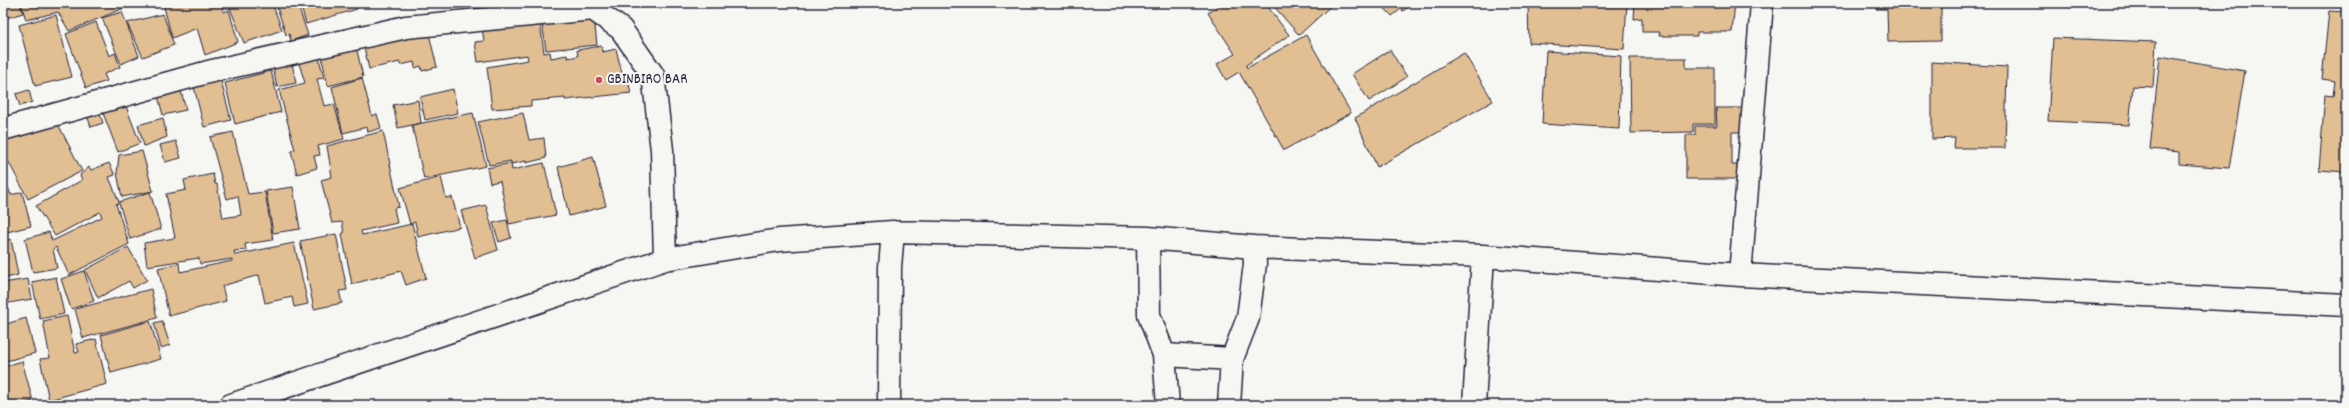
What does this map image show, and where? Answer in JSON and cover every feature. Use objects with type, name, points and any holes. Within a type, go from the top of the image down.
[{"type":"street","points":[[1740,275],[1762,3]]},
{"type":"street","points":[[3,129],[208,72],[406,27],[592,9],[621,29],[653,75],[662,150],[665,259]]},
{"type":"street","points":[[231,405],[665,259],[779,240],[893,232],[1148,238],[1254,247],[1483,256],[1740,275],[2346,304]]},
{"type":"street","points":[[889,405],[890,267],[893,232]]},
{"type":"street","points":[[1148,238],[1149,315],[1164,355],[1168,405]]},
{"type":"street","points":[[1229,405],[1232,359],[1248,318],[1255,264],[1254,247]]},
{"type":"street","points":[[1474,405],[1483,256]]},
{"type":"street","points":[[1164,355],[1232,359]]},
{"type":"building","points":[[3,3],[20,3],[23,13],[3,19]]},
{"type":"building","points":[[21,3],[128,3],[129,6],[69,31],[58,12],[26,20]]},
{"type":"building","points":[[163,3],[222,3],[224,12],[229,10],[238,42],[205,55],[197,28],[172,38]]},
{"type":"building","points":[[228,3],[272,3],[282,30],[244,43]]},
{"type":"building","points":[[286,3],[287,6],[297,3],[308,35],[291,41],[289,34],[286,35],[276,4]]},
{"type":"building","points":[[300,3],[355,3],[357,9],[306,24]]},
{"type":"building","points":[[1223,3],[1265,3],[1289,35],[1246,65],[1247,68],[1306,35],[1351,113],[1284,150],[1239,72],[1226,80],[1217,64],[1235,54],[1208,13]]},
{"type":"building","points":[[1271,3],[1334,3],[1299,35]]},
{"type":"building","points":[[1380,3],[1414,3],[1403,11],[1401,9],[1392,16]]},
{"type":"building","points":[[1528,3],[1627,3],[1624,49],[1529,43]]},
{"type":"building","points":[[1635,3],[1735,3],[1732,32],[1697,32],[1697,36],[1659,36],[1660,32],[1642,32],[1642,18],[1634,19]]},
{"type":"building","points":[[1876,3],[1941,3],[1941,41],[1888,42],[1887,9],[1876,9]]},
{"type":"building","points":[[2329,11],[2346,12],[2346,172],[2319,170],[2325,95],[2333,96],[2335,81],[2322,79]]},
{"type":"building","points":[[122,12],[139,56],[121,64],[102,18]]},
{"type":"building","points":[[163,14],[174,45],[143,57],[127,23]]},
{"type":"building","points":[[56,15],[72,77],[35,86],[19,25]]},
{"type":"building","points":[[594,17],[597,45],[546,50],[542,22]]},
{"type":"building","points":[[96,22],[109,56],[115,53],[120,67],[104,74],[107,81],[86,88],[66,34]]},
{"type":"building","points":[[540,22],[544,53],[550,52],[551,58],[567,55],[568,58],[578,56],[577,50],[601,46],[603,52],[616,49],[624,81],[628,80],[631,93],[565,100],[565,98],[531,101],[531,106],[492,109],[487,67],[528,60],[527,55],[478,62],[475,42],[484,41],[482,28]]},
{"type":"building","points":[[428,30],[437,67],[422,71],[421,66],[415,68],[414,62],[400,65],[400,62],[369,69],[364,47]]},
{"type":"building","points":[[2053,38],[2156,42],[2153,87],[2133,86],[2129,125],[2048,121]]},
{"type":"building","points":[[356,46],[363,77],[328,86],[321,55]]},
{"type":"building","points":[[1390,50],[1407,77],[1369,101],[1352,74]]},
{"type":"building","points":[[1546,51],[1621,56],[1619,129],[1542,124]]},
{"type":"building","points":[[1464,53],[1493,101],[1377,167],[1355,118]]},
{"type":"building","points":[[318,55],[324,78],[317,79],[324,106],[334,104],[344,139],[318,146],[320,155],[314,156],[317,168],[297,174],[291,151],[295,150],[279,90],[305,83],[298,60]]},
{"type":"building","points":[[2160,56],[2245,71],[2229,168],[2179,164],[2179,152],[2150,149]]},
{"type":"building","points":[[291,58],[296,83],[277,87],[272,63]]},
{"type":"building","points":[[1630,58],[1686,58],[1686,68],[1715,68],[1715,124],[1693,124],[1693,132],[1631,133]]},
{"type":"building","points":[[1932,62],[2007,67],[2005,148],[1954,148],[1955,138],[1932,139]]},
{"type":"building","points":[[271,71],[281,112],[235,124],[225,83]]},
{"type":"building","points":[[220,77],[231,120],[204,127],[193,83]]},
{"type":"building","points":[[362,78],[372,116],[377,114],[381,128],[368,132],[367,127],[343,133],[332,87]]},
{"type":"building","points":[[453,89],[458,113],[425,120],[420,97]]},
{"type":"building","points":[[29,90],[32,102],[20,106],[16,94]]},
{"type":"building","points":[[181,91],[186,110],[163,115],[158,96]]},
{"type":"building","points":[[418,100],[421,123],[398,128],[393,105]]},
{"type":"building","points":[[125,104],[140,143],[118,152],[103,113]]},
{"type":"building","points":[[98,108],[103,123],[91,127],[86,112]]},
{"type":"building","points":[[1716,108],[1742,108],[1742,132],[1732,132],[1732,165],[1738,165],[1737,179],[1686,179],[1686,135],[1695,135],[1695,126],[1717,126]]},
{"type":"building","points":[[473,113],[486,166],[424,179],[412,125]]},
{"type":"building","points":[[523,113],[529,140],[544,138],[546,158],[526,163],[526,161],[511,164],[511,161],[489,165],[478,122]]},
{"type":"building","points":[[163,118],[167,137],[144,146],[138,125]]},
{"type":"building","points":[[57,122],[82,171],[28,199],[3,151],[3,141],[37,123]]},
{"type":"building","points":[[383,131],[399,207],[394,208],[397,223],[361,231],[362,235],[412,224],[426,278],[406,285],[401,271],[352,284],[342,234],[344,233],[342,222],[332,223],[321,180],[332,177],[327,146]]},
{"type":"building","points":[[233,132],[248,194],[265,192],[273,240],[245,244],[246,250],[234,251],[235,255],[294,243],[308,304],[294,307],[292,297],[265,303],[259,275],[222,286],[226,301],[169,316],[158,268],[179,263],[180,272],[232,261],[232,259],[200,264],[199,258],[147,266],[144,243],[175,238],[166,194],[186,190],[184,180],[213,174],[215,184],[217,184],[223,218],[241,215],[238,196],[227,199],[210,137]]},
{"type":"building","points":[[176,141],[181,158],[165,162],[160,145]]},
{"type":"building","points":[[142,151],[153,191],[122,197],[117,173],[119,155]]},
{"type":"building","points":[[593,157],[606,206],[569,216],[558,167]]},
{"type":"building","points":[[109,163],[115,175],[109,177],[119,202],[150,192],[161,229],[130,239],[119,203],[116,204],[129,244],[69,275],[56,247],[53,249],[57,268],[33,272],[25,239],[49,232],[52,241],[102,217],[100,212],[55,236],[36,206],[82,180],[80,175],[89,167],[91,170]]},
{"type":"building","points":[[511,163],[512,170],[544,163],[556,215],[509,224],[500,181],[490,183],[487,168]]},
{"type":"building","points":[[441,177],[446,198],[452,197],[460,227],[418,237],[415,222],[410,224],[400,188]]},
{"type":"building","points":[[7,185],[11,195],[22,192],[31,226],[3,233],[3,186]]},
{"type":"building","points":[[293,187],[300,229],[273,233],[266,191]]},
{"type":"building","points":[[486,205],[498,250],[475,258],[461,211]]},
{"type":"building","points":[[507,220],[511,238],[499,242],[493,223]]},
{"type":"building","points":[[336,234],[347,290],[339,291],[342,303],[314,309],[300,241]]},
{"type":"building","points":[[11,239],[18,275],[3,279],[3,241]]},
{"type":"building","points":[[128,247],[147,280],[133,288],[129,281],[98,298],[85,270]]},
{"type":"building","points":[[84,271],[94,301],[71,309],[61,279]]},
{"type":"building","points":[[56,277],[64,314],[40,319],[32,282]]},
{"type":"building","points":[[28,279],[32,299],[3,304],[3,283]]},
{"type":"building","points":[[151,289],[157,318],[83,338],[75,309]]},
{"type":"building","points":[[67,316],[75,353],[79,352],[76,344],[96,339],[107,384],[49,400],[40,359],[50,358],[43,321]]},
{"type":"building","points":[[26,318],[35,353],[3,362],[3,325]]},
{"type":"building","points":[[150,321],[161,359],[111,373],[101,335]]},
{"type":"building","points":[[162,321],[170,345],[161,348],[154,323]]},
{"type":"building","points":[[22,361],[33,401],[18,405],[3,405],[3,367]]},
{"type":"place","name":"GBINBIRO BAR","points":[[599,80]]}]
